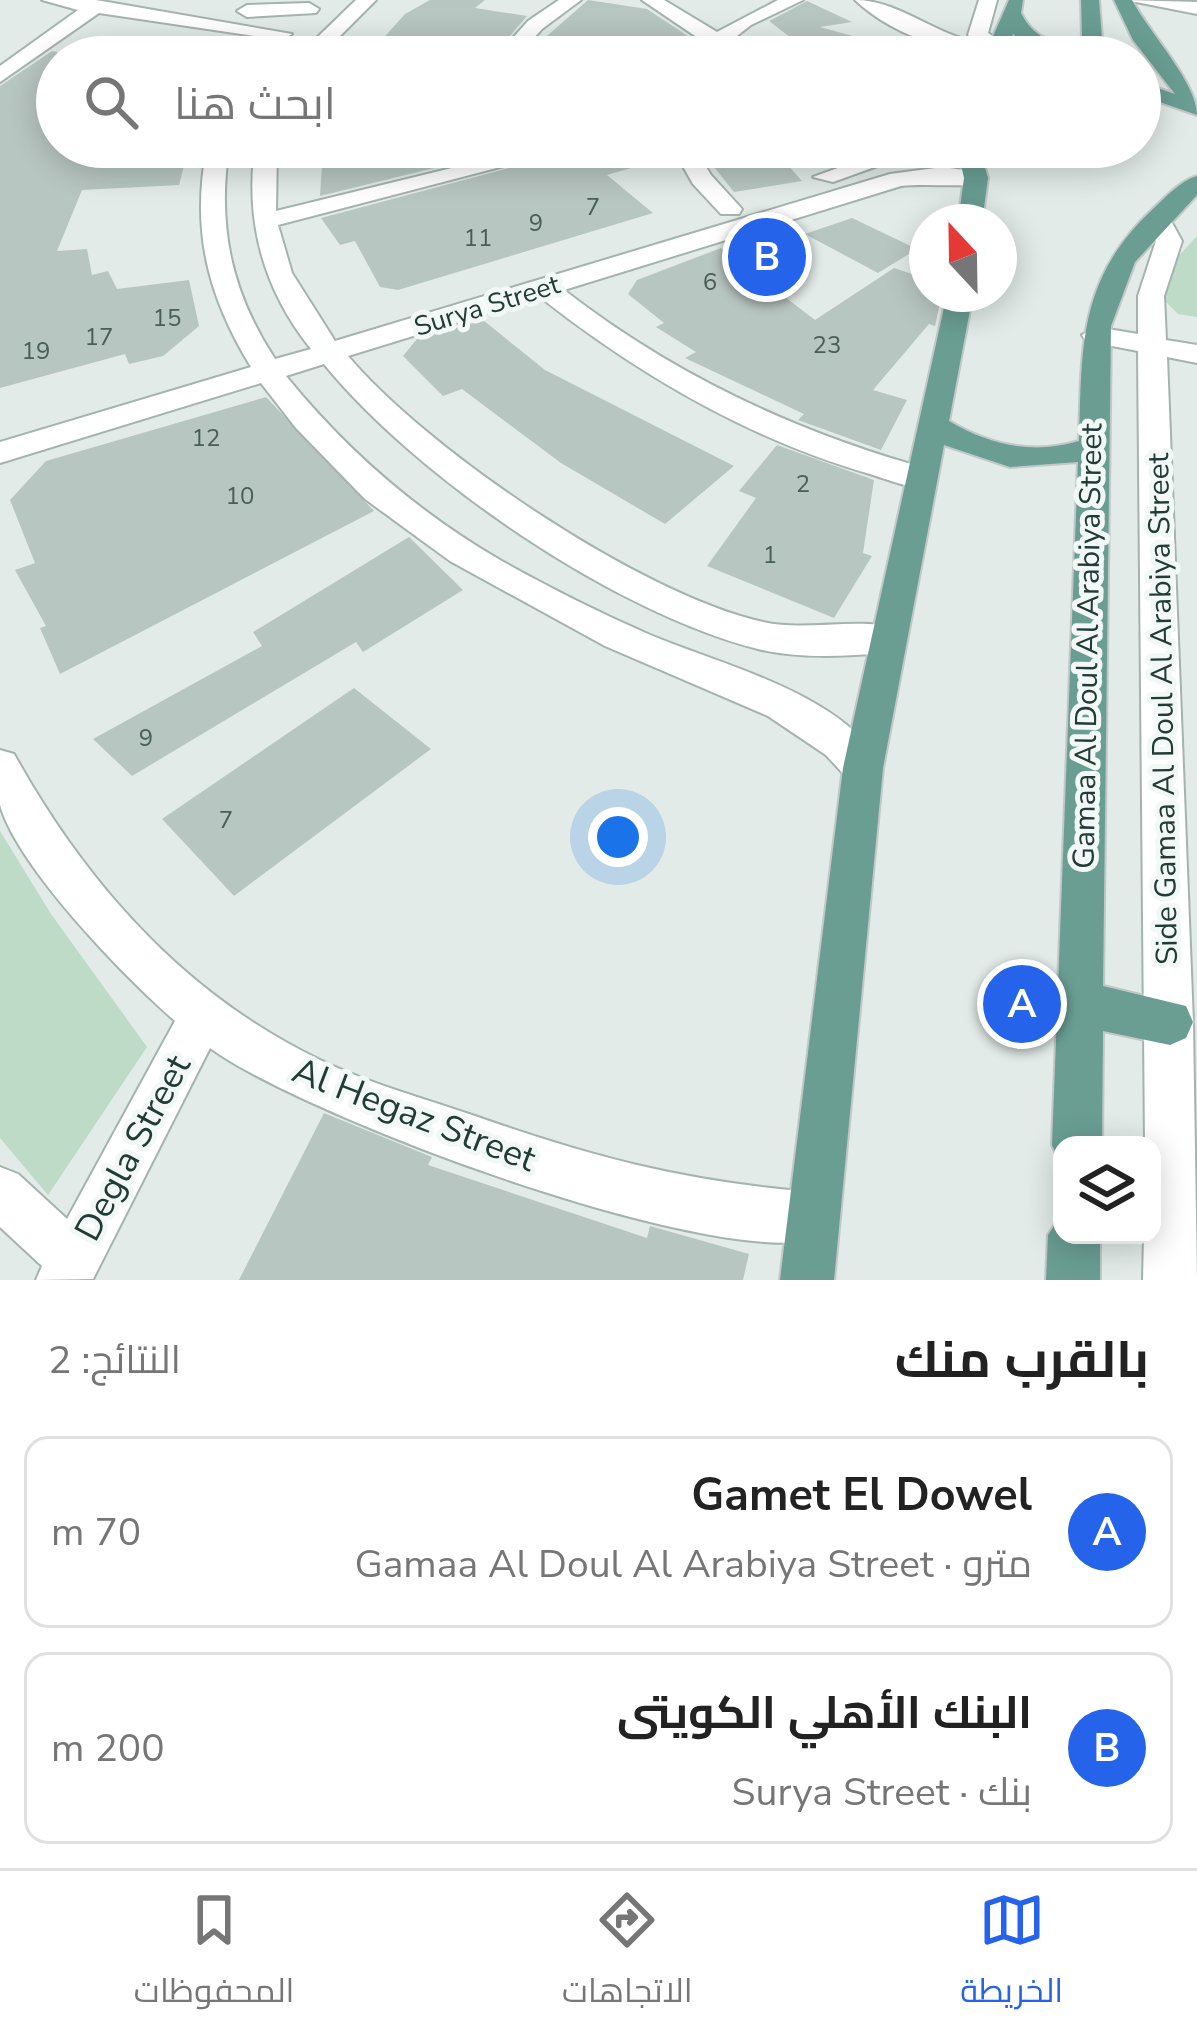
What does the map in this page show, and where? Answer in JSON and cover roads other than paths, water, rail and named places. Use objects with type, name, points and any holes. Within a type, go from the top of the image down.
[{"type":"main road","points":[[1090,0],[1092,36]]},
{"type":"main road","points":[[1123,0],[1141,36]]},
{"type":"main road","points":[[1007,36],[1015,7]]},
{"type":"main road","points":[[1015,7],[1021,32],[1027,36]]},
{"type":"main road","points":[[1161,63],[1197,110]]},
{"type":"main road","points":[[1161,96],[1197,110]]},
{"type":"main road","points":[[972,204],[973,168]]},
{"type":"main road","name":"Gamaa Al Doul Al Arabiya Street","points":[[1076,1136],[1096,335],[1114,268],[1157,217],[1197,183]]},
{"type":"main road","points":[[807,1280],[863,768],[956,312]]},
{"type":"main road","points":[[933,425],[968,445],[1012,457],[1056,458],[1092,447]]},
{"type":"main road","points":[[1080,1004],[1170,1022]]},
{"type":"main road","points":[[1073,1280],[1074,1244]]},
{"type":"street","points":[[51,0],[243,18],[315,5]]},
{"type":"street","points":[[143,0],[243,18],[282,34],[315,5]]},
{"type":"street","points":[[330,36],[367,0]]},
{"type":"street","points":[[525,36],[572,0]]},
{"type":"street","points":[[651,0],[709,36],[794,0]]},
{"type":"street","points":[[979,36],[988,0]]},
{"type":"street","points":[[1136,0],[1197,8]]},
{"type":"street","points":[[856,5],[893,36]]},
{"type":"street","points":[[856,5],[907,36]]},
{"type":"street","points":[[55,36],[96,6]]},
{"type":"street","points":[[0,76],[36,50]]},
{"type":"street","points":[[214,168],[208,215],[212,244],[220,276],[260,364],[376,490],[548,600],[815,723],[863,768]]},
{"type":"street","points":[[265,168],[264,221],[280,277],[323,346],[389,416],[512,509],[617,571],[742,630],[812,642],[886,639]]},
{"type":"street","points":[[264,221],[447,168]]},
{"type":"street","points":[[695,168],[730,209]]},
{"type":"street","name":"Surya Street","points":[[323,346],[847,168]]},
{"type":"street","points":[[909,168],[911,176]]},
{"type":"street","name":"Surya Street","points":[[0,428],[545,288],[911,176],[976,178]]},
{"type":"street","name":"Side Gamaa Al Doul Al Arabiya Street","points":[[1157,217],[1169,241],[1151,296],[1182,841],[1170,1022],[1170,1280]]},
{"type":"street","points":[[545,288],[651,366],[724,406],[808,443],[921,478]]},
{"type":"street","points":[[1096,335],[1197,335]]},
{"type":"street","points":[[1153,336],[1197,354]]},
{"type":"street","name":"Surya Street","points":[[0,453],[260,364]]},
{"type":"street","points":[[723,682],[742,676],[754,662],[753,645],[742,630]]},
{"type":"street","name":"Al Hegaz Street","points":[[0,766],[51,854],[93,908],[202,1016],[284,1067],[378,1107],[614,1189],[736,1212],[813,1217]]},
{"type":"street","name":"Degla Street","points":[[69,1270],[202,1016]]},
{"type":"street","points":[[0,1192],[69,1270]]},
{"type":"place","name":"البنك الأهلي الكويتى","points":[[767,257]]},
{"type":"place","name":"Gamet El Dowel","points":[[1022,1004]]}]
